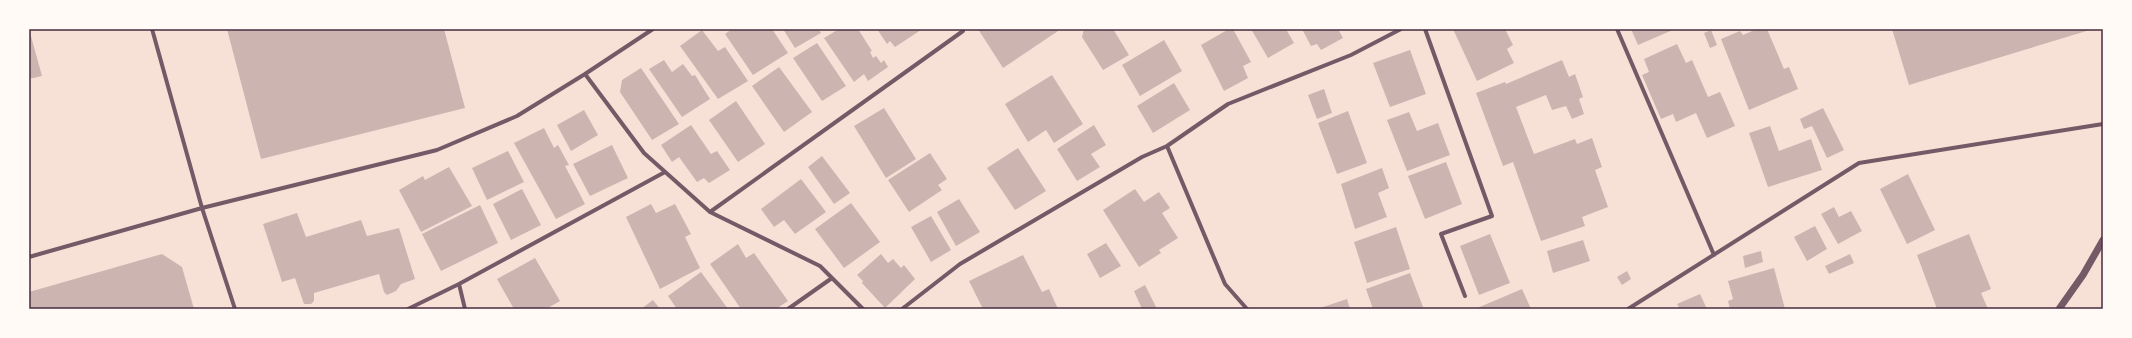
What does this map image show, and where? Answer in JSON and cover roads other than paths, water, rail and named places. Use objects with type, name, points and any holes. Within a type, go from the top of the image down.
[{"type":"street","points":[[152,29],[202,208],[235,309]]},
{"type":"street","points":[[29,257],[202,208],[437,150],[517,116],[585,74],[653,29]]},
{"type":"street","points":[[902,309],[960,264],[1142,157],[1166,146],[1228,104],[1351,55],[1401,29]]},
{"type":"street","points":[[1425,29],[1492,216],[1441,234],[1465,296]]},
{"type":"street","points":[[1617,29],[1714,254]]},
{"type":"street","points":[[710,212],[963,31]]},
{"type":"street","points":[[585,74],[644,153],[710,212],[820,266],[863,309]]},
{"type":"street","points":[[1628,309],[1633,308],[1714,254],[1858,163],[2103,124]]},
{"type":"street","points":[[1166,146],[1225,284],[1247,309]]},
{"type":"street","points":[[408,309],[458,284],[665,172]]},
{"type":"street","points":[[2059,309],[2083,275],[2103,240]]},
{"type":"street","points":[[788,309],[832,278]]},
{"type":"street","points":[[458,284],[465,309]]}]
